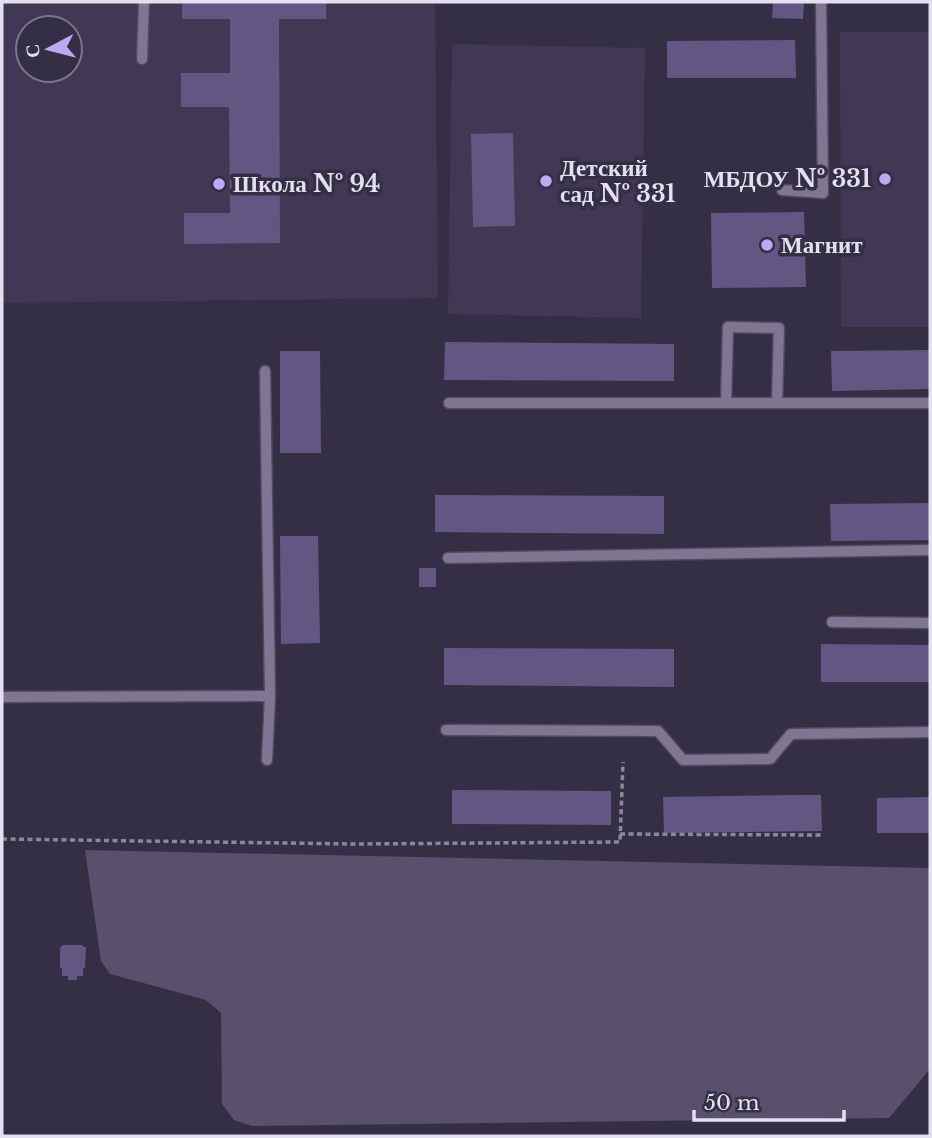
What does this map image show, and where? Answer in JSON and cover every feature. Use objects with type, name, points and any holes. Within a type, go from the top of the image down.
[{"type":"lane","points":[[142,59],[144,2]]},
{"type":"lane","points":[[782,190],[823,192],[821,2]]},
{"type":"lane","points":[[726,403],[727,327],[779,328],[777,403]]},
{"type":"lane","points":[[265,372],[270,695],[267,760]]},
{"type":"lane","points":[[449,403],[930,402]]},
{"type":"lane","points":[[449,558],[930,550]]},
{"type":"lane","points":[[832,622],[930,623]]},
{"type":"lane","points":[[2,697],[270,695]]},
{"type":"lane","points":[[446,730],[658,731],[683,760],[769,760],[791,734],[930,732]]},
{"type":"path","points":[[2,839],[353,844],[620,842],[623,762]]},
{"type":"path","points":[[620,834],[822,835]]},
{"type":"shaded area","name":"Школа № 94","points":[[2,2],[435,2],[438,298],[2,303]]},
{"type":"shaded area","name":"МБДОУ № 331","points":[[840,32],[930,32],[930,327],[841,327]]},
{"type":"shaded area","name":"Детский сад № 331","points":[[452,44],[645,48],[641,318],[448,314]]},
{"type":"shaded area","points":[[85,850],[930,868],[930,1069],[889,1118],[252,1126],[234,1120],[222,1104],[221,1013],[206,1000],[110,974],[101,961]]},
{"type":"building","points":[[182,2],[326,2],[326,19],[279,19],[280,243],[184,244],[184,213],[230,213],[229,107],[181,107],[181,73],[230,73],[230,19],[182,19]]},
{"type":"building","points":[[773,2],[804,2],[803,19],[772,18]]},
{"type":"building","points":[[795,40],[796,78],[667,78],[667,41]]},
{"type":"building","points":[[513,133],[515,226],[473,227],[471,134]]},
{"type":"building","points":[[804,212],[806,287],[712,288],[711,213]]},
{"type":"building","points":[[445,342],[674,344],[674,381],[444,380]]},
{"type":"building","points":[[930,350],[930,389],[832,391],[831,351]]},
{"type":"building","points":[[280,351],[320,351],[321,453],[280,453]]},
{"type":"building","points":[[435,495],[664,496],[664,534],[435,532]]},
{"type":"building","points":[[930,503],[930,540],[831,541],[830,504]]},
{"type":"building","points":[[280,536],[318,536],[320,643],[281,644]]},
{"type":"building","points":[[419,568],[436,568],[436,587],[419,587]]},
{"type":"building","points":[[821,644],[930,645],[930,682],[821,682]]},
{"type":"building","points":[[444,648],[674,649],[674,687],[444,685]]},
{"type":"building","points":[[452,790],[611,791],[611,825],[452,824]]},
{"type":"building","points":[[821,795],[822,831],[664,833],[663,797]]},
{"type":"building","points":[[930,797],[930,833],[877,833],[877,798]]},
{"type":"building","points":[[62,945],[86,947],[83,976],[77,976],[77,980],[68,980],[68,976],[62,976]]},
{"type":"place","name":"МБДОУ № 331","points":[[885,179]]},
{"type":"place","name":"Детский сад № 331","points":[[546,181]]},
{"type":"place","name":"Школа № 94","points":[[219,184]]},
{"type":"place","name":"Магнит","points":[[767,245]]}]
